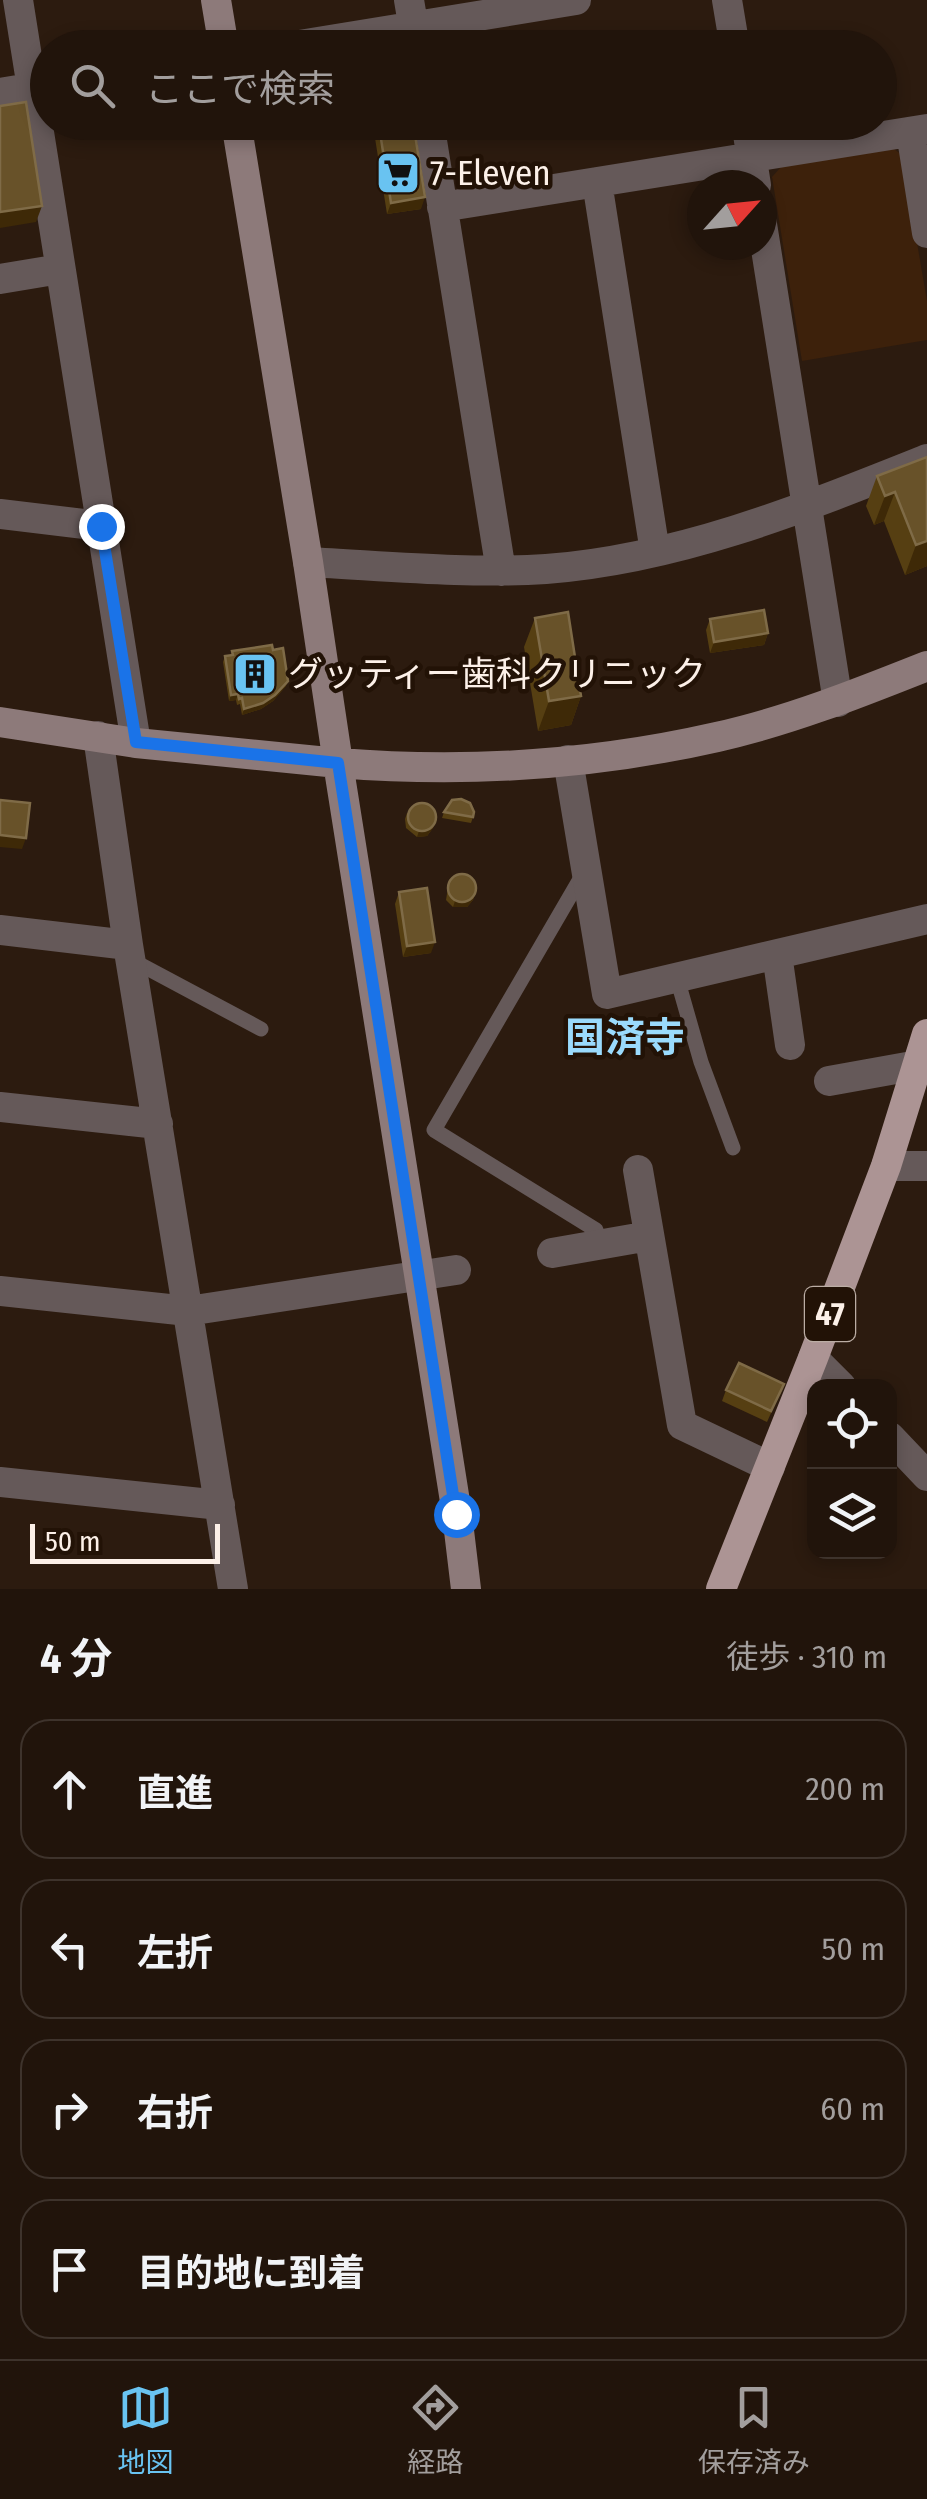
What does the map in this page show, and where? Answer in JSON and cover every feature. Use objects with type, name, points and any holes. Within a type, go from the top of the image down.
[{"type":"main road","name":"47","points":[[721,1589],[886,1166],[927,1034]]},
{"type":"street","points":[[18,0],[30,47]]},
{"type":"street","points":[[216,0],[221,30]]},
{"type":"street","points":[[385,30],[576,0]]},
{"type":"street","points":[[727,0],[731,30]]},
{"type":"street","points":[[0,93],[30,88]]},
{"type":"street","points":[[919,131],[927,232]]},
{"type":"street","points":[[46,140],[60,269],[136,742]]},
{"type":"street","points":[[239,140],[420,1276],[466,1589]]},
{"type":"street","points":[[432,140],[500,571]]},
{"type":"street","points":[[749,140],[754,170]]},
{"type":"street","points":[[758,170],[882,140]]},
{"type":"street","points":[[442,207],[597,182],[687,176]]},
{"type":"street","points":[[597,182],[655,552]]},
{"type":"street","points":[[768,260],[838,702]]},
{"type":"street","points":[[0,280],[60,269]]},
{"type":"street","points":[[308,562],[500,571],[608,562],[722,535],[807,507],[927,458]]},
{"type":"street","points":[[0,514],[101,526]]},
{"type":"street","points":[[0,722],[136,742],[338,763],[486,768],[641,752],[720,737],[838,702],[927,666]]},
{"type":"street","points":[[98,736],[129,952],[233,1589]]},
{"type":"street","points":[[568,760],[607,994],[927,919]]},
{"type":"street","points":[[0,930],[129,952]]},
{"type":"street","points":[[777,954],[790,1044]]},
{"type":"street","points":[[829,1081],[918,1065]]},
{"type":"street","points":[[0,1108],[158,1124]]},
{"type":"street","points":[[886,1166],[927,1166]]},
{"type":"street","points":[[638,1170],[682,1425],[770,1467]]},
{"type":"street","points":[[552,1253],[649,1236]]},
{"type":"street","points":[[0,1291],[188,1311],[456,1270]]},
{"type":"street","points":[[814,1358],[834,1379]]},
{"type":"street","points":[[897,1444],[927,1476]]},
{"type":"street","points":[[0,1482],[220,1505]]},
{"type":"lane","points":[[586,868],[434,1130],[596,1230]]},
{"type":"lane","points":[[129,952],[261,1028]]},
{"type":"lane","points":[[676,978],[701,1062],[733,1148]]},
{"type":"shaded area","points":[[894,149],[902,155],[927,301],[927,340],[802,361],[777,208],[777,171],[781,167]]},
{"type":"building","points":[[26,102],[42,206],[0,212],[0,106]]},
{"type":"building","name":"7-Eleven","points":[[381,140],[416,140],[425,197],[391,203]]},
{"type":"building","points":[[927,457],[927,541],[916,545],[895,492],[885,496],[877,476]]},
{"type":"building","points":[[764,610],[768,633],[714,642],[710,619]]},
{"type":"building","points":[[568,612],[581,696],[549,701],[535,618]]},
{"type":"building","name":"グッティー歯科クリニック","points":[[272,645],[273,650],[283,648],[288,681],[263,703],[244,709],[242,698],[231,695],[225,656],[233,655],[232,651]]},
{"type":"building","points":[[0,800],[30,803],[26,838],[0,835]]},
{"type":"building","points":[[452,800],[470,803],[473,817],[444,812]]},
{"type":"building","points":[[422,803],[432,807],[436,817],[432,827],[422,831],[412,827],[408,817],[412,807]]},
{"type":"building","points":[[462,874],[472,878],[476,888],[472,898],[462,902],[452,898],[448,888],[452,878]]},
{"type":"building","points":[[427,888],[435,942],[407,946],[399,892]]},
{"type":"building","points":[[739,1363],[784,1384],[771,1411],[726,1390]]},
{"type":"place","name":"7-Eleven","points":[[398,173]]},
{"type":"place","name":"グッティー歯科クリニック","points":[[255,674]]},
{"type":"district","name":"国済寺","points":[[625,1038]]},
{"type":"route","points":[[101,526],[136,742],[338,763],[456,1514]]}]
